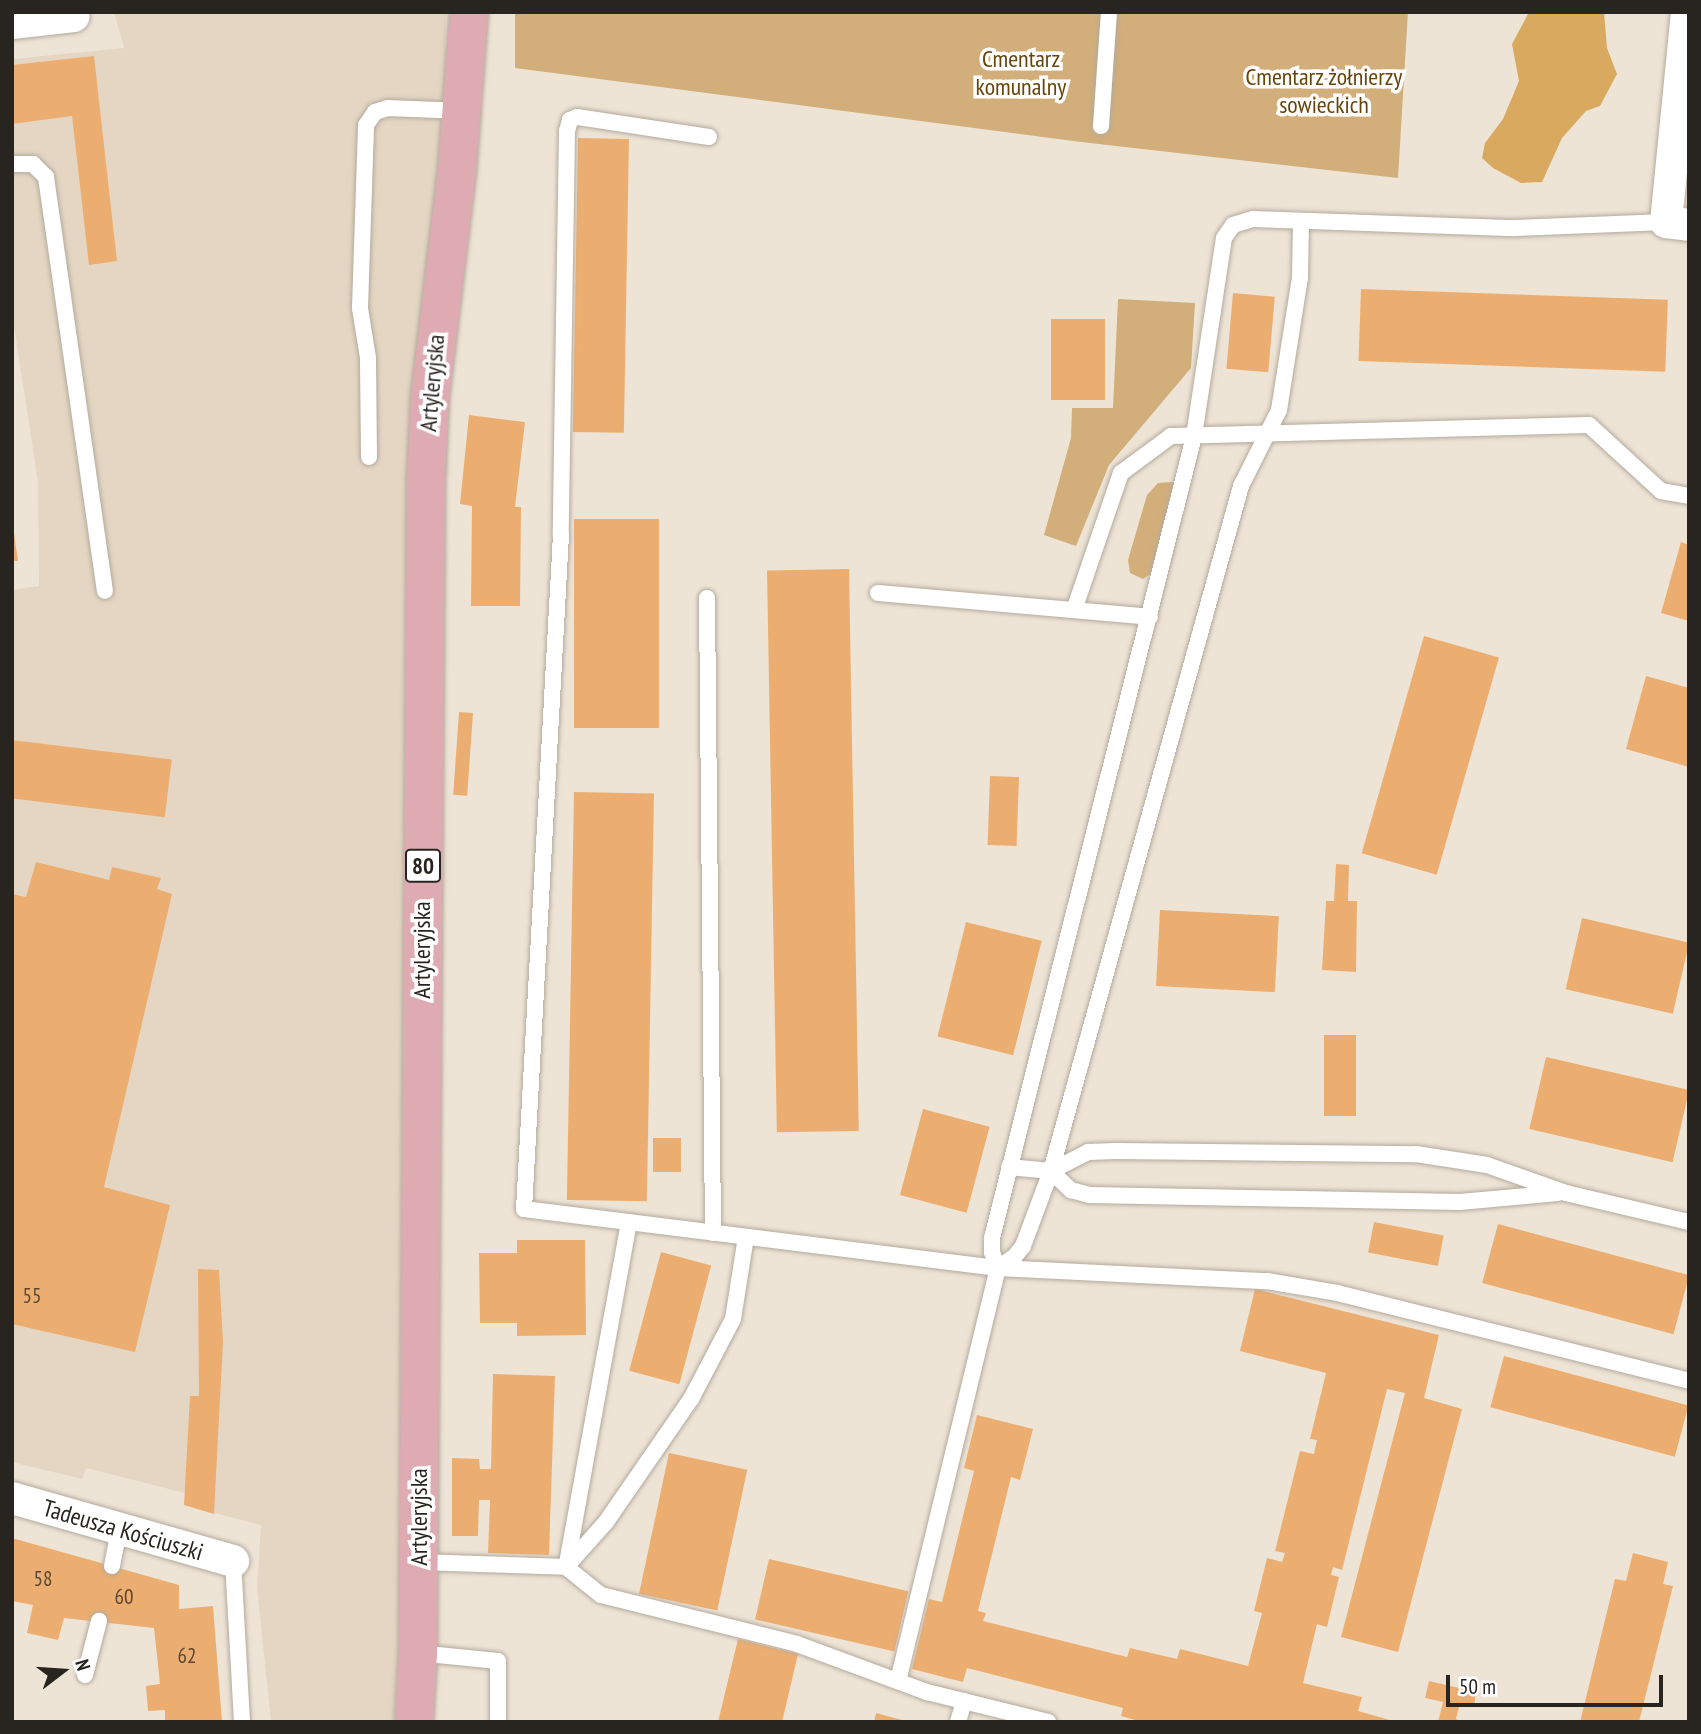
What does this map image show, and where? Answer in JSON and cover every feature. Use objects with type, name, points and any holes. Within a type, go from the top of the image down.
[{"type":"main road","name":"Artyleryjska","points":[[414,1722],[419,1562],[426,481],[433,363],[463,111],[469,12]]},
{"type":"street","points":[[1678,224],[1688,12]]},
{"type":"street","points":[[12,23],[55,16]]},
{"type":"street","name":"Tadeusza Kościuszki","points":[[12,1498],[233,1561]]},
{"type":"lane","points":[[1101,126],[1109,12]]},
{"type":"lane","points":[[369,457],[368,358],[360,308],[366,125],[375,112],[388,108],[463,111]]},
{"type":"lane","points":[[709,137],[577,117],[570,120],[567,131],[561,535],[524,1209],[998,1268],[1279,1283],[1337,1293],[1689,1381]]},
{"type":"lane","points":[[12,164],[33,164],[46,177],[105,591]]},
{"type":"lane","points":[[898,1681],[998,1268],[992,1252],[992,1238],[1194,436],[1224,238],[1233,225],[1253,219],[1515,228],[1678,224]]},
{"type":"lane","points":[[998,1268],[1015,1256],[1023,1246],[1051,1171],[1241,486],[1279,410],[1300,278],[1301,222]]},
{"type":"lane","points":[[1074,610],[1121,473],[1171,436],[1588,425],[1661,491],[1689,496]]},
{"type":"lane","points":[[878,593],[1150,617]]},
{"type":"lane","points":[[708,598],[713,1233]]},
{"type":"lane","points":[[1009,1167],[1051,1171],[1088,1152],[1416,1154],[1487,1165],[1566,1193],[1689,1222]]},
{"type":"lane","points":[[1051,1171],[1070,1190],[1090,1195],[1460,1202],[1566,1193]]},
{"type":"lane","points":[[566,1567],[629,1222]]},
{"type":"lane","points":[[566,1567],[606,1522],[691,1399],[733,1319],[746,1237]]},
{"type":"lane","points":[[112,1566],[119,1530]]},
{"type":"lane","points":[[233,1561],[242,1722]]},
{"type":"lane","points":[[419,1562],[566,1567],[601,1595],[797,1644],[898,1681],[1030,1720],[1048,1722]]},
{"type":"lane","points":[[85,1675],[99,1621]]},
{"type":"lane","points":[[418,1653],[498,1661],[498,1722]]},
{"type":"lane","points":[[958,1722],[964,1701]]},
{"type":"shaded area","points":[[114,12],[446,12],[445,81],[406,531],[398,1659],[393,1722],[271,1722],[257,1587],[261,1525],[184,1505],[185,1493],[86,1468],[82,1479],[12,1462],[12,590],[39,586],[38,482],[12,313],[12,59],[124,48]]},
{"type":"shaded area","points":[[1529,12],[1604,12],[1607,48],[1617,74],[1600,106],[1586,111],[1562,138],[1542,182],[1521,183],[1493,168],[1482,158],[1485,143],[1503,119],[1519,81],[1512,44]]},
{"type":"green space","points":[[515,12],[1408,12],[1398,178],[1081,142],[515,68]]},
{"type":"green space","points":[[1118,299],[1195,303],[1191,368],[1109,465],[1076,546],[1044,535],[1071,438],[1072,408],[1113,408]]},
{"type":"green space","points":[[1173,482],[1175,489],[1155,571],[1143,579],[1130,573],[1128,560],[1147,495],[1158,483]]},
{"type":"building","points":[[94,56],[117,261],[89,265],[72,116],[12,124],[12,65]]},
{"type":"building","points":[[578,138],[629,139],[624,433],[573,432]]},
{"type":"building","points":[[1361,289],[1668,300],[1665,372],[1358,361]]},
{"type":"building","points":[[1233,293],[1275,297],[1268,372],[1226,369]]},
{"type":"building","points":[[1051,319],[1105,319],[1105,400],[1051,400]]},
{"type":"building","points":[[469,415],[525,422],[515,507],[521,507],[520,606],[471,606],[472,506],[460,504]]},
{"type":"building","points":[[12,519],[18,561],[12,561]]},
{"type":"building","points":[[574,519],[659,519],[659,728],[574,728]]},
{"type":"building","points":[[1681,542],[1689,545],[1689,621],[1661,613]]},
{"type":"building","points":[[849,569],[859,1131],[777,1132],[767,570]]},
{"type":"building","points":[[1424,636],[1499,657],[1437,875],[1362,853]]},
{"type":"building","points":[[1646,676],[1689,688],[1689,767],[1626,749]]},
{"type":"building","points":[[459,712],[473,713],[467,796],[453,795]]},
{"type":"building","points":[[12,740],[172,760],[165,817],[12,798]]},
{"type":"building","points":[[990,776],[1019,777],[1017,846],[988,845]]},
{"type":"building","points":[[574,792],[654,793],[647,1201],[567,1200]]},
{"type":"building","points":[[36,862],[109,880],[112,867],[161,878],[157,889],[172,894],[104,1187],[170,1205],[135,1352],[12,1324],[12,894],[26,897]]},
{"type":"building","points":[[1336,864],[1349,865],[1348,901],[1357,901],[1356,972],[1322,970],[1326,901],[1334,901]]},
{"type":"building","points":[[1160,910],[1279,916],[1275,992],[1156,986]]},
{"type":"building","points":[[1582,918],[1689,943],[1673,1014],[1566,989]]},
{"type":"building","points":[[966,922],[1042,941],[1013,1055],[937,1036]]},
{"type":"building","points":[[1324,1035],[1356,1035],[1356,1116],[1324,1116]]},
{"type":"building","points":[[1546,1057],[1689,1090],[1673,1162],[1529,1129]]},
{"type":"building","points":[[923,1109],[990,1127],[967,1213],[900,1195]]},
{"type":"building","points":[[653,1138],[681,1138],[681,1172],[653,1172]]},
{"type":"building","points":[[1374,1222],[1444,1236],[1438,1266],[1368,1252]]},
{"type":"building","points":[[1498,1224],[1689,1275],[1673,1334],[1482,1283]]},
{"type":"building","points":[[517,1240],[585,1240],[586,1335],[517,1336],[517,1323],[480,1323],[479,1253],[517,1253]]},
{"type":"building","points":[[661,1252],[711,1265],[679,1384],[629,1371]]},
{"type":"building","points":[[198,1269],[219,1270],[223,1342],[214,1514],[184,1505],[190,1396],[199,1396]]},
{"type":"building","points":[[1255,1289],[1439,1335],[1424,1398],[1462,1409],[1398,1652],[1341,1637],[1405,1393],[1387,1389],[1342,1570],[1333,1567],[1331,1575],[1339,1577],[1327,1627],[1317,1624],[1303,1683],[1362,1697],[1358,1711],[1397,1722],[1142,1722],[1121,1716],[1123,1708],[967,1668],[963,1682],[912,1669],[929,1599],[942,1602],[974,1471],[964,1468],[977,1415],[1033,1429],[1020,1480],[1011,1477],[978,1611],[986,1613],[983,1621],[1127,1657],[1130,1648],[1177,1659],[1180,1649],[1248,1666],[1262,1613],[1254,1611],[1267,1558],[1282,1562],[1285,1553],[1275,1551],[1300,1451],[1314,1454],[1317,1440],[1310,1439],[1326,1373],[1240,1351]]},
{"type":"building","points":[[1504,1356],[1688,1405],[1675,1457],[1490,1407]]},
{"type":"building","points":[[493,1374],[555,1376],[549,1555],[488,1553],[490,1500],[479,1500],[478,1536],[452,1536],[452,1458],[479,1459],[480,1469],[491,1469]]},
{"type":"building","points":[[669,1453],[747,1470],[717,1610],[639,1594]]},
{"type":"building","points":[[12,1538],[179,1585],[179,1609],[213,1606],[222,1722],[165,1722],[165,1710],[148,1711],[146,1686],[160,1684],[154,1628],[64,1618],[58,1640],[27,1633],[33,1605],[12,1601]]},
{"type":"building","points":[[1633,1553],[1668,1562],[1663,1584],[1673,1586],[1639,1722],[1580,1722],[1615,1579],[1626,1581]]},
{"type":"building","points":[[769,1559],[908,1591],[894,1652],[755,1619]]},
{"type":"building","points":[[738,1639],[798,1654],[782,1722],[718,1722]]},
{"type":"building","points":[[1429,1681],[1476,1692],[1474,1706],[1460,1703],[1456,1719],[1462,1722],[1438,1722],[1443,1702],[1425,1698]]},
{"type":"building","points":[[876,1713],[906,1721],[906,1722],[874,1722]]},
{"type":"park label","name":"Cmentarz komunalny","points":[[1021,73]]},
{"type":"park label","name":"Cmentarz żołnierzy sowieckich","points":[[1324,91]]}]
